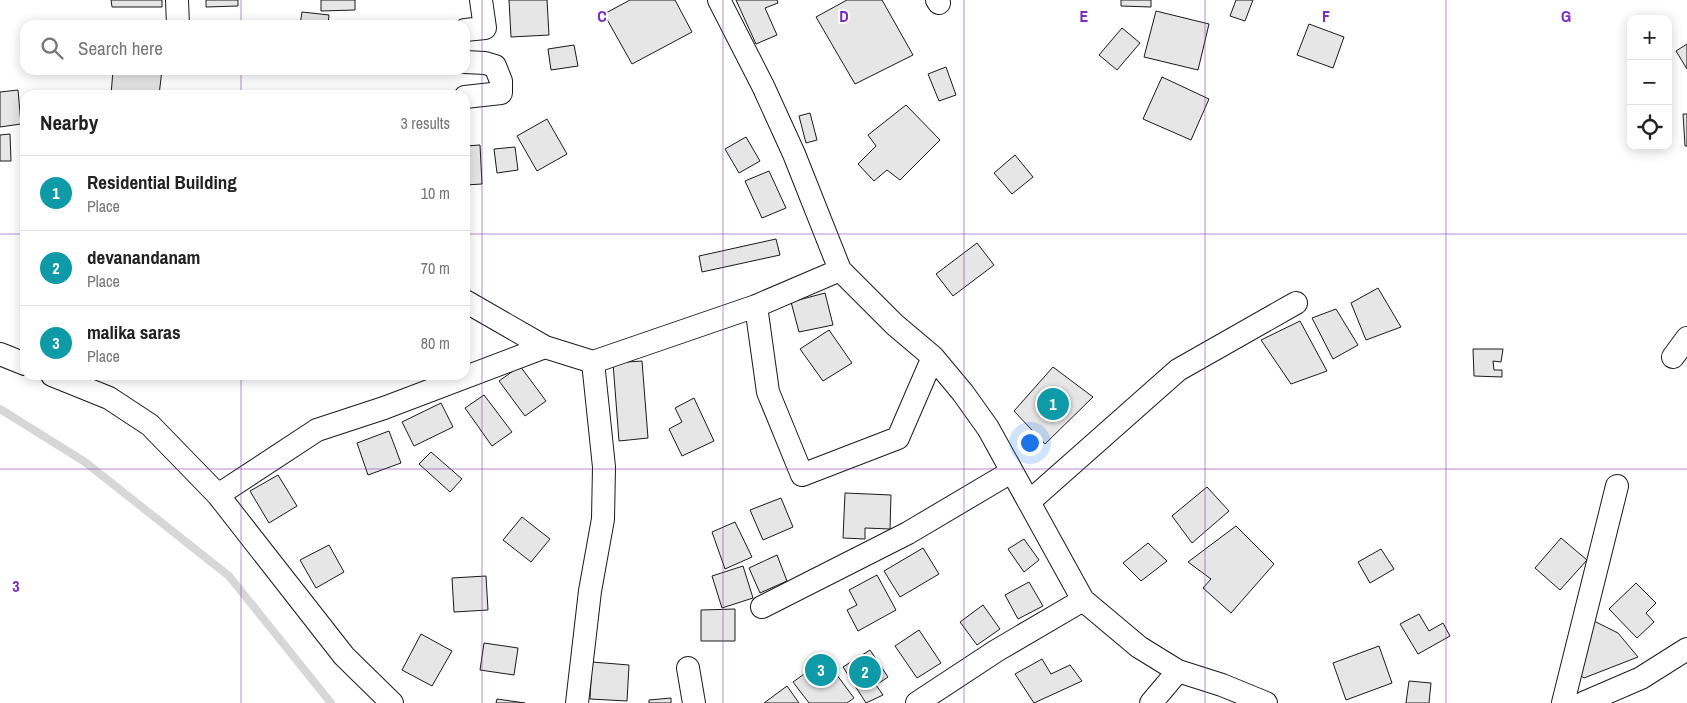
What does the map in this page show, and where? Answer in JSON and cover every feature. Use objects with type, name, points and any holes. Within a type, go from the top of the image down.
[{"type":"street","points":[[178,0],[178,20]]},
{"type":"street","points":[[470,30],[485,28],[481,0]]},
{"type":"street","points":[[719,0],[763,86],[794,154],[840,270],[895,325],[933,357],[988,428],[1010,472],[1030,500],[1083,600],[1139,647],[1178,671],[1222,685],[1266,703]]},
{"type":"street","points":[[470,62],[495,66],[501,81],[501,93],[470,96]]},
{"type":"street","points":[[470,304],[544,347],[593,362],[756,306],[840,270]]},
{"type":"street","points":[[1030,500],[1178,370],[1296,303]]},
{"type":"street","points":[[756,306],[768,392],[802,475],[898,438],[933,357]]},
{"type":"street","points":[[1673,357],[1687,338]]},
{"type":"street","points":[[470,375],[544,347]]},
{"type":"street","points":[[0,354],[20,362]]},
{"type":"street","points":[[577,703],[590,591],[603,519],[604,466],[593,362]]},
{"type":"street","points":[[64,380],[109,398],[128,408],[150,425],[218,495],[344,656],[392,703]]},
{"type":"street","points":[[218,495],[317,430],[384,408],[457,380]]},
{"type":"street","points":[[762,607],[908,533],[1010,472]]},
{"type":"street","points":[[1564,703],[1617,486]]},
{"type":"street","points":[[917,703],[996,652],[1083,600]]},
{"type":"street","points":[[1583,703],[1641,678],[1687,649]]},
{"type":"street","points":[[688,668],[694,703]]},
{"type":"street","points":[[1151,703],[1178,671]]},
{"type":"building","points":[[111,0],[162,0],[162,7],[112,7]]},
{"type":"building","points":[[206,0],[238,0],[238,6],[206,7]]},
{"type":"building","points":[[321,0],[355,0],[355,10],[321,11]]},
{"type":"building","points":[[509,0],[547,0],[549,35],[511,37]]},
{"type":"building","points":[[630,0],[675,0],[692,32],[632,64],[604,14]]},
{"type":"building","points":[[736,0],[777,0],[778,3],[765,8],[777,35],[756,44]]},
{"type":"building","points":[[847,0],[882,0],[913,55],[855,84],[816,17]]},
{"type":"building","points":[[1121,0],[1151,0],[1151,7],[1121,6]]},
{"type":"building","points":[[1236,0],[1253,0],[1245,21],[1230,16]]},
{"type":"building","points":[[1156,11],[1209,24],[1198,70],[1144,57]]},
{"type":"building","points":[[302,12],[329,15],[328,20],[301,20]]},
{"type":"building","points":[[1309,24],[1344,37],[1333,68],[1297,55]]},
{"type":"building","points":[[1122,28],[1140,43],[1117,70],[1099,55]]},
{"type":"building","points":[[1687,44],[1687,69],[1676,51]]},
{"type":"building","points":[[574,45],[578,66],[551,70],[548,49]]},
{"type":"building","points":[[946,67],[956,95],[939,101],[928,74]]},
{"type":"building","points":[[113,75],[161,75],[160,90],[111,90]]},
{"type":"building","points":[[1162,77],[1209,99],[1191,140],[1143,119]]},
{"type":"building","points":[[18,90],[20,124],[0,127],[0,92]]},
{"type":"building","points":[[906,105],[940,140],[900,180],[887,170],[874,181],[858,164],[876,146],[868,135]]},
{"type":"building","points":[[810,113],[817,140],[806,143],[799,116]]},
{"type":"building","points":[[1683,114],[1687,114],[1687,146],[1685,146]]},
{"type":"building","points":[[547,119],[567,154],[537,171],[517,136]]},
{"type":"building","points":[[10,134],[11,161],[0,161],[0,135]]},
{"type":"building","points":[[746,137],[760,161],[739,173],[725,149]]},
{"type":"building","points":[[480,145],[482,184],[470,185],[470,146]]},
{"type":"building","points":[[515,147],[518,170],[497,173],[494,149]]},
{"type":"building","points":[[1015,155],[1033,177],[1012,194],[994,173]]},
{"type":"building","points":[[769,171],[786,208],[762,218],[745,181]]},
{"type":"building","points":[[776,239],[780,255],[702,272],[699,256]]},
{"type":"building","points":[[977,243],[994,265],[953,296],[936,274]]},
{"type":"building","points":[[1378,288],[1401,327],[1366,340],[1351,303]]},
{"type":"building","points":[[825,293],[833,325],[799,332],[791,302]]},
{"type":"building","points":[[1336,309],[1358,345],[1333,359],[1312,318]]},
{"type":"building","points":[[1300,321],[1327,371],[1291,384],[1261,340]]},
{"type":"building","points":[[829,330],[852,363],[823,381],[800,349]]},
{"type":"building","points":[[1473,349],[1503,349],[1501,362],[1493,361],[1494,370],[1502,370],[1502,377],[1474,376]]},
{"type":"building","points":[[642,361],[648,438],[619,441],[613,363]]},
{"type":"building","points":[[520,366],[546,401],[525,416],[499,381]]},
{"type":"building","points":[[1053,367],[1093,397],[1045,444],[1014,411]]},
{"type":"building","points":[[484,395],[512,432],[492,446],[465,408]]},
{"type":"building","points":[[694,398],[714,441],[682,456],[669,429],[682,422],[675,408]]},
{"type":"building","points":[[441,403],[453,427],[414,446],[402,422]]},
{"type":"building","points":[[389,431],[401,463],[368,475],[357,443]]},
{"type":"building","points":[[431,452],[462,479],[450,492],[419,464]]},
{"type":"building","points":[[278,475],[297,506],[269,523],[250,491]]},
{"type":"building","points":[[1207,487],[1229,511],[1192,543],[1172,516]]},
{"type":"building","points":[[845,493],[891,495],[890,529],[865,528],[865,539],[843,538]]},
{"type":"building","points":[[781,498],[793,527],[763,540],[750,510]]},
{"type":"building","points":[[522,517],[550,539],[531,562],[503,540]]},
{"type":"building","points":[[735,522],[752,557],[725,569],[712,532]]},
{"type":"building","points":[[1236,526],[1274,564],[1231,613],[1203,588],[1211,579],[1188,562]]},
{"type":"building","points":[[1561,538],[1587,560],[1560,590],[1535,568]]},
{"type":"building","points":[[1024,539],[1039,560],[1024,572],[1008,549]]},
{"type":"building","points":[[1148,543],[1167,561],[1141,581],[1123,563]]},
{"type":"building","points":[[329,545],[344,572],[316,588],[300,560]]},
{"type":"building","points":[[923,548],[939,574],[900,597],[884,571]]},
{"type":"building","points":[[1381,549],[1394,569],[1370,583],[1358,562]]},
{"type":"building","points":[[777,555],[787,581],[760,593],[749,568]]},
{"type":"building","points":[[743,566],[753,598],[722,608],[712,576]]},
{"type":"building","points":[[877,575],[896,610],[858,631],[847,610],[857,605],[849,590]]},
{"type":"building","points":[[486,576],[488,610],[454,612],[452,578]]},
{"type":"building","points":[[1029,582],[1043,606],[1018,619],[1005,595]]},
{"type":"building","points":[[1636,583],[1656,603],[1646,613],[1654,622],[1637,638],[1609,609]]},
{"type":"building","points":[[983,605],[1000,629],[977,645],[960,622]]},
{"type":"building","points":[[735,609],[735,641],[701,641],[701,610]]},
{"type":"building","points":[[1419,614],[1429,631],[1443,623],[1450,636],[1418,654],[1400,624]]},
{"type":"building","points":[[1592,620],[1618,633],[1638,657],[1584,678],[1577,673]]},
{"type":"building","points":[[919,630],[941,663],[917,678],[895,646]]},
{"type":"building","points":[[421,634],[452,651],[432,686],[402,670]]},
{"type":"building","points":[[484,643],[518,648],[514,675],[480,670]]},
{"type":"building","points":[[1379,646],[1392,683],[1346,700],[1333,663]]},
{"type":"building","points":[[870,650],[888,677],[876,685],[883,695],[866,703],[843,667]]},
{"type":"building","points":[[825,659],[854,698],[847,703],[809,703],[793,682]]},
{"type":"building","points":[[1042,659],[1051,674],[1070,665],[1082,681],[1034,703],[1015,674]]},
{"type":"building","points":[[592,662],[629,665],[627,701],[590,699]]},
{"type":"building","points":[[1409,681],[1431,683],[1429,703],[1406,703]]},
{"type":"building","points":[[787,686],[799,703],[764,703]]},
{"type":"building","points":[[671,698],[671,703],[649,703],[649,700]]},
{"type":"building","points":[[497,699],[525,703],[496,703]]},
{"type":"waterway","points":[[0,409],[85,462],[229,576],[331,703]]},
{"type":"place","name":"Residential Building","points":[[1053,404]]},
{"type":"place","name":"malika saras","points":[[821,670]]},
{"type":"place","name":"devanandanam","points":[[865,672]]}]
